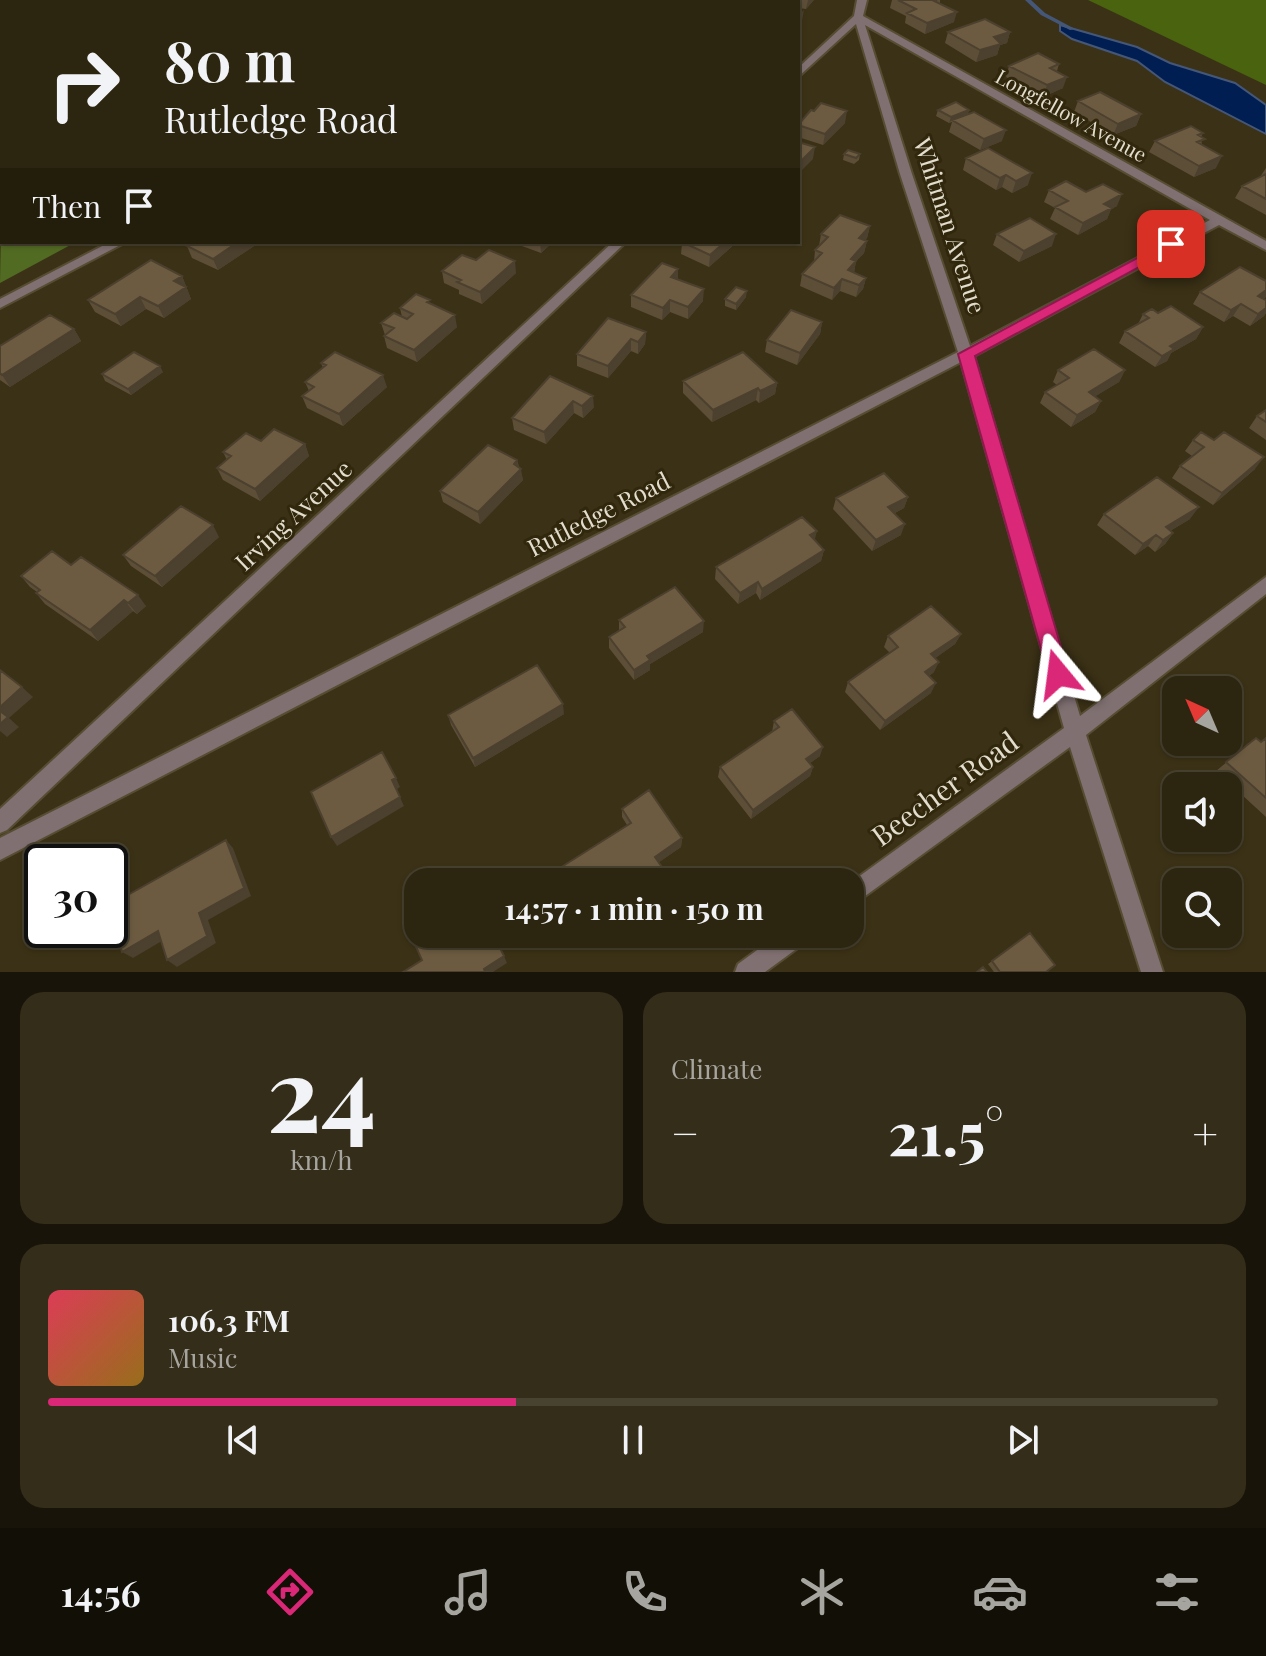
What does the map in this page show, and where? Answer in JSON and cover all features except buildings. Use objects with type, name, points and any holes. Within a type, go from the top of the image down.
[{"type":"street","points":[[800,72],[858,17],[862,0]]},
{"type":"street","name":"Longfellow Avenue","points":[[858,17],[1266,246]]},
{"type":"street","name":"Whitman Avenue","points":[[858,17],[966,354],[1075,732],[1152,972]]},
{"type":"street","name":"Rutledge Road","points":[[0,849],[966,354],[1219,220]]},
{"type":"street","points":[[0,304],[116,244]]},
{"type":"street","name":"Irving Avenue","points":[[0,823],[618,244]]},
{"type":"street","name":"Beecher Road","points":[[864,886],[1075,732],[1266,584]]},
{"type":"street","points":[[746,972],[779,948]]},
{"type":"green space","points":[[1088,0],[1266,0],[1266,85]]},
{"type":"green space","points":[[1,244],[72,244],[0,283]]},
{"type":"water","points":[[1060,25],[1137,47],[1170,63],[1235,83],[1266,105],[1266,134],[1165,82],[1137,61],[1072,39],[1060,31]]},
{"type":"waterway","points":[[1028,0],[1043,14],[1072,29]]},
{"type":"route","points":[[1058,674],[966,354],[1171,244]]}]
